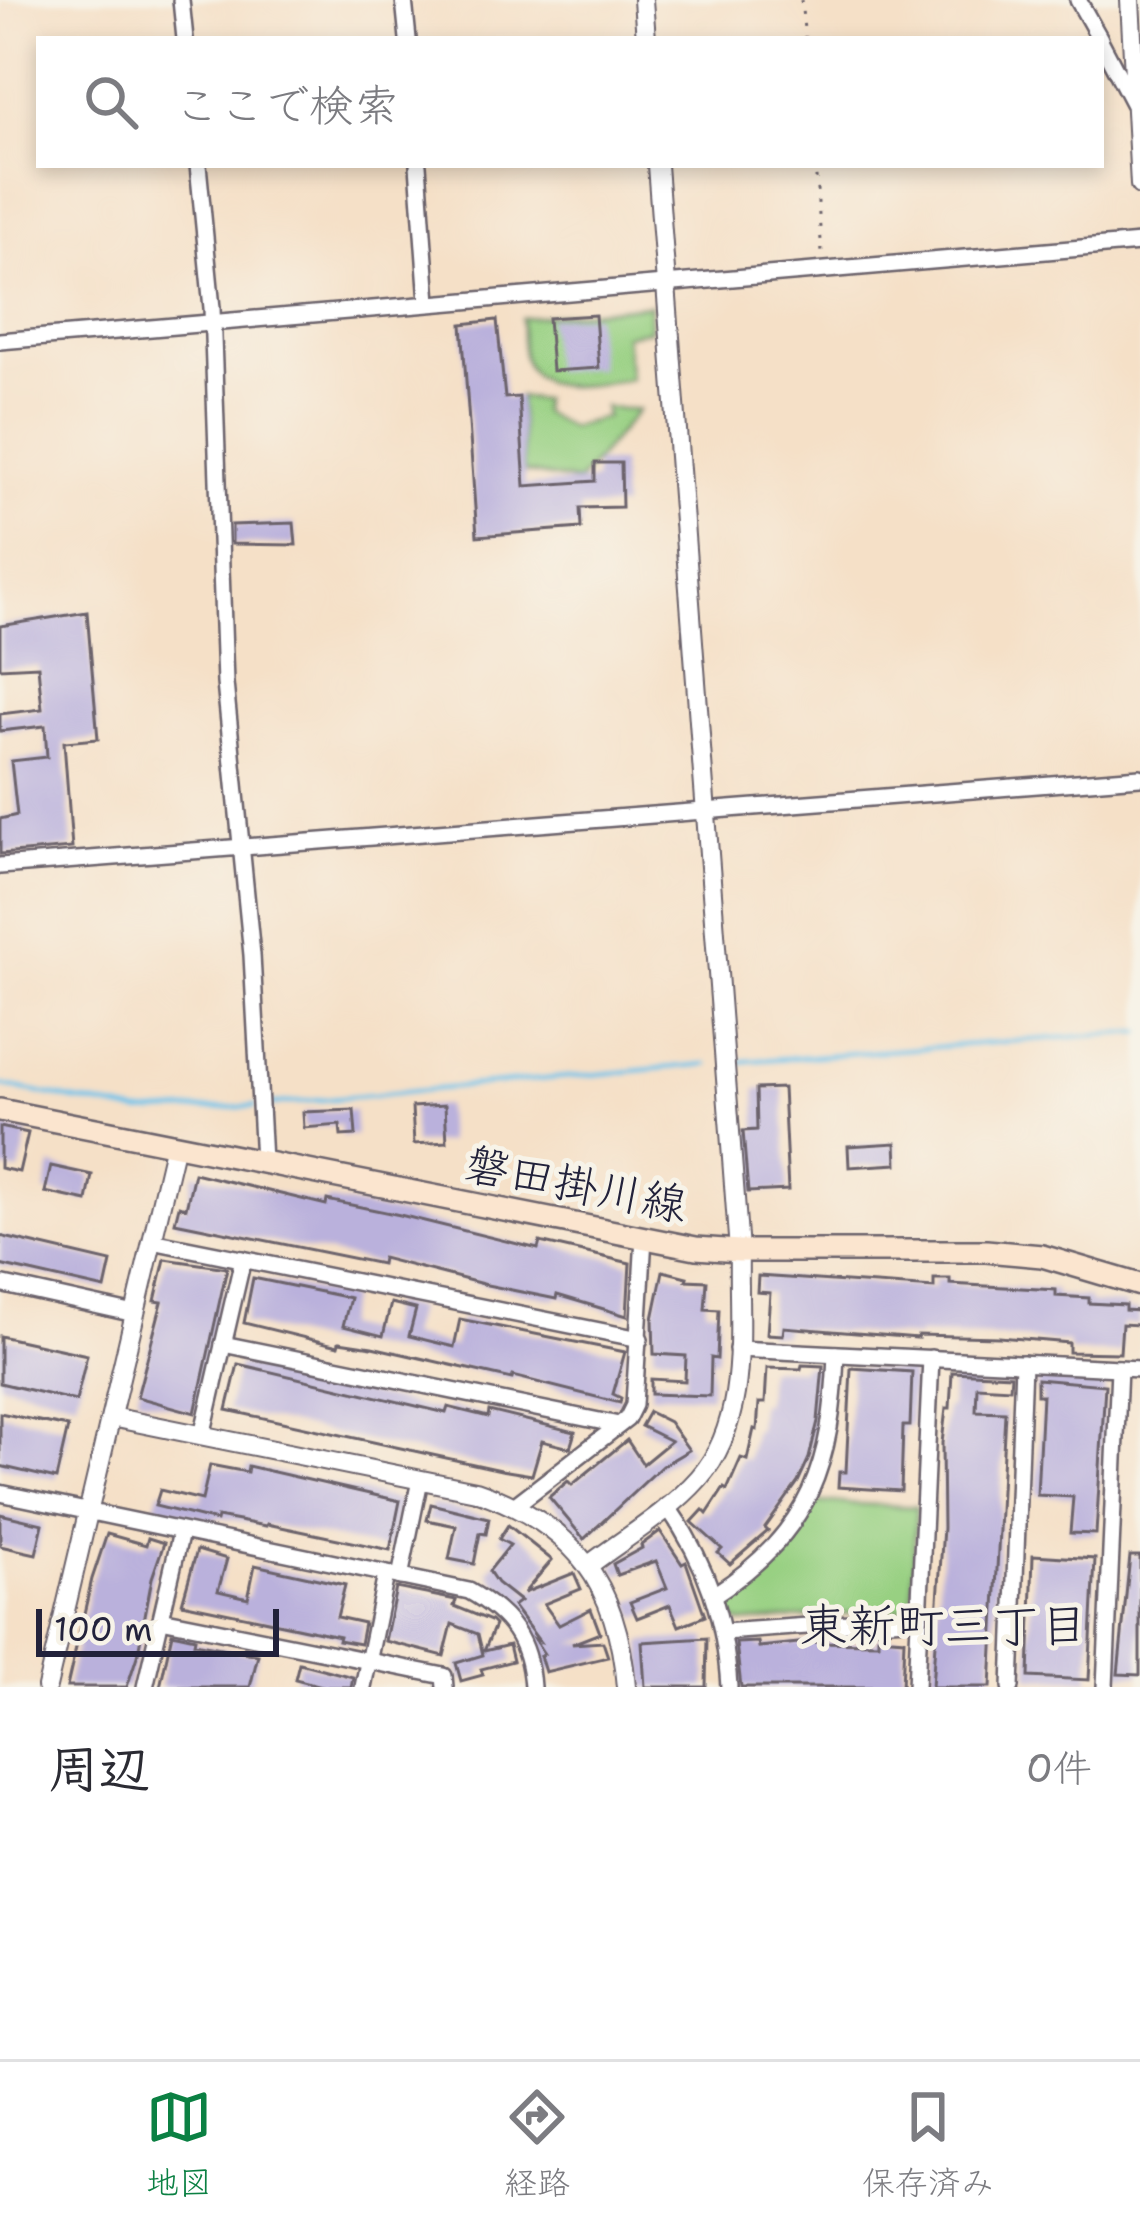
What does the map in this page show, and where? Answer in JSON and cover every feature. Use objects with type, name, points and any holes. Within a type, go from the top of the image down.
[{"type":"main road","name":"磐田掛川線","points":[[0,1110],[644,1237],[739,1251],[986,1251],[1042,1256],[1140,1285]]},
{"type":"street","points":[[181,0],[185,36]]},
{"type":"street","points":[[404,0],[408,36]]},
{"type":"street","points":[[643,0],[646,36]]},
{"type":"street","points":[[1078,0],[1098,36]]},
{"type":"street","points":[[1130,0],[1140,185]]},
{"type":"street","points":[[1104,48],[1136,108]]},
{"type":"street","points":[[198,168],[211,320],[221,615],[252,955],[263,1161]]},
{"type":"street","points":[[418,168],[428,302]]},
{"type":"street","points":[[589,1565],[700,1476],[733,1412],[737,1349],[739,1251],[656,168]]},
{"type":"street","points":[[0,341],[1140,243]]},
{"type":"street","points":[[0,866],[1140,777]]},
{"type":"street","points":[[46,1687],[175,1144]]},
{"type":"street","points":[[514,1506],[619,1425],[634,1405],[644,1237]]},
{"type":"street","points":[[152,1241],[640,1339]]},
{"type":"street","points":[[202,1436],[243,1259]]},
{"type":"street","points":[[0,1284],[135,1314]]},
{"type":"street","points":[[223,1344],[619,1425]]},
{"type":"street","points":[[737,1349],[1140,1369]]},
{"type":"street","points":[[715,1594],[767,1552],[804,1506],[817,1481],[834,1411],[836,1354]]},
{"type":"street","points":[[916,1687],[931,1358]]},
{"type":"street","points":[[1011,1687],[1023,1363]]},
{"type":"street","points":[[1106,1687],[1119,1368]]},
{"type":"street","points":[[110,1417],[476,1491],[514,1506],[557,1532],[589,1565],[618,1626],[626,1687]]},
{"type":"street","points":[[363,1687],[420,1480]]},
{"type":"street","points":[[0,1493],[469,1592],[494,1605],[513,1623],[525,1646],[532,1687]]},
{"type":"street","points":[[667,1506],[691,1540],[715,1594],[729,1687]]},
{"type":"street","points":[[145,1687],[182,1532]]},
{"type":"street","points":[[724,1632],[919,1618]]},
{"type":"street","points":[[161,1619],[444,1676],[445,1687]]},
{"type":"path","points":[[801,0],[805,36]]},
{"type":"path","points":[[815,168],[823,272]]},
{"type":"green space","points":[[650,305],[650,330],[625,335],[630,379],[555,385],[541,380],[524,358],[521,318]]},
{"type":"green space","points":[[519,397],[542,400],[541,412],[570,428],[606,417],[604,407],[638,410],[578,482],[524,472]]},
{"type":"green space","points":[[817,1502],[916,1507],[912,1600],[903,1609],[740,1623],[729,1616],[727,1599],[779,1553]]},
{"type":"building","points":[[595,315],[599,368],[552,371],[548,318]]},
{"type":"building","points":[[497,320],[505,398],[519,397],[525,486],[595,481],[595,463],[621,463],[622,507],[580,508],[581,528],[477,536],[462,324]]},
{"type":"building","points":[[294,523],[296,545],[232,544],[232,525]]},
{"type":"building","points":[[87,612],[98,739],[64,742],[72,848],[0,854],[0,819],[17,815],[11,761],[47,757],[45,726],[0,731],[0,714],[42,709],[38,666],[0,668],[0,626]]},
{"type":"building","points":[[783,1088],[788,1190],[748,1192],[743,1131],[757,1130],[756,1089]]},
{"type":"building","points":[[445,1105],[447,1142],[414,1144],[412,1107]]},
{"type":"building","points":[[354,1110],[356,1135],[341,1136],[340,1125],[304,1128],[303,1112]]},
{"type":"building","points":[[0,1127],[28,1133],[19,1172],[0,1168]]},
{"type":"building","points":[[896,1143],[897,1164],[849,1167],[848,1146]]},
{"type":"building","points":[[51,1166],[92,1175],[87,1201],[45,1192]]},
{"type":"building","points":[[194,1173],[538,1249],[540,1242],[630,1263],[627,1316],[557,1295],[556,1299],[487,1285],[382,1258],[381,1264],[175,1222],[179,1206],[186,1208]]},
{"type":"building","points":[[0,1236],[111,1262],[105,1289],[0,1265]]},
{"type":"building","points":[[165,1259],[227,1268],[195,1413],[137,1397],[162,1302],[155,1301]]},
{"type":"building","points":[[663,1271],[686,1280],[707,1281],[705,1309],[719,1310],[710,1396],[651,1394],[651,1379],[685,1381],[686,1356],[654,1354],[653,1319]]},
{"type":"building","points":[[758,1276],[934,1288],[934,1279],[950,1279],[950,1284],[1056,1290],[1056,1296],[1125,1305],[1125,1310],[1139,1311],[1139,1325],[1122,1324],[1120,1353],[1069,1352],[1069,1343],[999,1337],[918,1338],[784,1327],[783,1335],[767,1334],[770,1293],[757,1292]]},
{"type":"building","points":[[253,1278],[350,1298],[343,1326],[383,1336],[391,1303],[416,1309],[409,1336],[454,1347],[460,1319],[625,1352],[613,1394],[621,1398],[620,1403],[513,1376],[372,1347],[339,1342],[338,1346],[244,1323]]},
{"type":"building","points":[[0,1336],[87,1355],[76,1401],[0,1383]]},
{"type":"building","points":[[238,1364],[446,1413],[448,1407],[488,1417],[489,1411],[575,1432],[570,1448],[542,1441],[532,1475],[501,1470],[227,1410]]},
{"type":"building","points":[[802,1365],[823,1366],[809,1458],[765,1528],[768,1531],[730,1564],[718,1553],[722,1549],[692,1522],[703,1510],[707,1514],[727,1490],[741,1458],[747,1460],[757,1430],[759,1403],[765,1403],[767,1368],[801,1369]]},
{"type":"building","points":[[851,1368],[912,1372],[910,1426],[903,1426],[901,1491],[838,1487],[839,1472],[846,1472]]},
{"type":"building","points":[[952,1372],[1011,1375],[1010,1388],[977,1386],[976,1411],[1005,1412],[991,1687],[932,1687],[943,1528],[942,1443]]},
{"type":"building","points":[[1037,1379],[1105,1385],[1096,1534],[1070,1533],[1073,1497],[1037,1495],[1042,1395],[1037,1395]]},
{"type":"building","points":[[649,1412],[669,1422],[689,1450],[662,1466],[584,1539],[549,1497],[568,1481],[572,1485],[627,1440],[643,1464],[671,1441],[641,1426]]},
{"type":"building","points":[[0,1413],[68,1427],[56,1479],[0,1466]]},
{"type":"building","points":[[210,1465],[247,1472],[248,1466],[400,1501],[390,1550],[155,1506],[160,1490],[202,1500]]},
{"type":"building","points":[[431,1504],[489,1518],[486,1534],[480,1533],[474,1564],[449,1559],[456,1526],[427,1520]]},
{"type":"building","points":[[0,1514],[43,1524],[36,1554],[0,1546]]},
{"type":"building","points":[[508,1525],[552,1560],[524,1593],[574,1573],[581,1589],[544,1604],[559,1625],[591,1609],[600,1633],[572,1644],[603,1642],[608,1657],[545,1672],[540,1656],[544,1654],[534,1639],[539,1641],[513,1606],[520,1601],[489,1571],[510,1545],[499,1539]]},
{"type":"building","points":[[660,1531],[682,1564],[686,1562],[705,1616],[679,1626],[670,1605],[637,1618],[630,1602],[667,1588],[656,1561],[617,1575],[613,1564]]},
{"type":"building","points":[[107,1534],[146,1545],[148,1538],[164,1543],[152,1578],[138,1653],[127,1687],[67,1687],[92,1579]]},
{"type":"building","points":[[197,1550],[227,1559],[218,1591],[248,1598],[255,1565],[345,1585],[337,1617],[364,1623],[360,1644],[182,1603]]},
{"type":"building","points":[[1033,1555],[1095,1559],[1089,1680],[1029,1677]]},
{"type":"building","points":[[1130,1556],[1140,1556],[1140,1675],[1118,1674]]},
{"type":"building","points":[[396,1588],[456,1600],[454,1606],[491,1621],[495,1625],[484,1651],[509,1645],[513,1661],[481,1669],[483,1675],[461,1681],[456,1663],[483,1655],[478,1634],[452,1624],[444,1656],[385,1641]]},
{"type":"building","points":[[172,1633],[195,1638],[194,1643],[258,1655],[250,1687],[160,1687]]},
{"type":"building","points":[[878,1637],[904,1639],[902,1687],[741,1687],[736,1643],[758,1642],[759,1647],[878,1643]]},
{"type":"building","points":[[707,1638],[706,1687],[645,1687],[642,1642]]},
{"type":"building","points":[[299,1663],[353,1677],[351,1687],[295,1679]]},
{"type":"waterway","points":[[734,1062],[1140,1032]]},
{"type":"waterway","points":[[266,1105],[708,1064]]},
{"type":"waterway","points":[[0,1085],[140,1113],[255,1106]]},
{"type":"district","name":"東新町三丁目","points":[[944,1625]]}]
